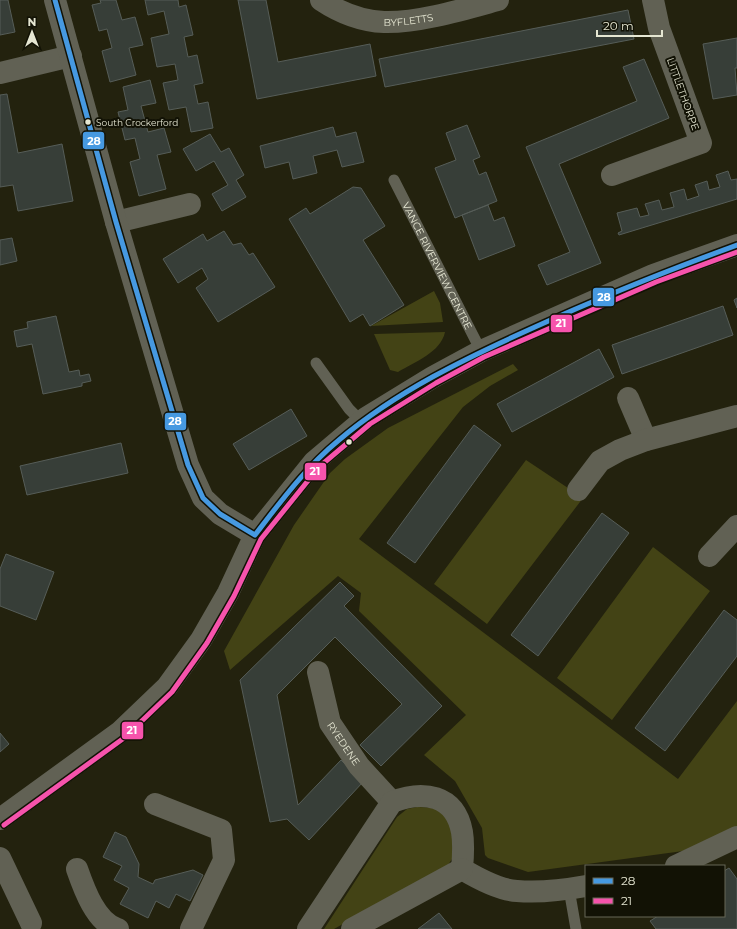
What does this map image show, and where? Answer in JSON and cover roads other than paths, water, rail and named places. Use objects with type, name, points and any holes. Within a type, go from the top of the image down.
[{"type":"street","points":[[55,0],[116,222],[188,465],[203,498],[220,514],[255,535]]},
{"type":"street","name":"BYFLETTS","points":[[321,0],[354,17],[384,22],[422,18],[498,0]]},
{"type":"street","name":"LITTLETHORPE","points":[[612,175],[701,143],[659,28],[653,0]]},
{"type":"street","points":[[0,73],[71,56]]},
{"type":"street","points":[[116,222],[190,204]]},
{"type":"street","points":[[0,819],[120,732],[167,687],[201,640],[228,592],[255,535],[314,462],[362,422],[433,377],[481,351],[653,275],[737,245]]},
{"type":"street","points":[[628,398],[646,440]]},
{"type":"street","points":[[578,490],[600,461],[620,450],[646,440],[737,416]]},
{"type":"street","points":[[709,556],[737,526]]},
{"type":"street","name":"RYEDENE","points":[[318,672],[330,723],[359,766],[392,802]]},
{"type":"street","points":[[308,929],[392,802],[403,798],[420,795],[436,797],[450,807],[459,820],[462,833],[462,870]]},
{"type":"street","points":[[155,804],[221,830],[224,860],[190,929]]},
{"type":"street","points":[[678,865],[737,838]]},
{"type":"street","points":[[0,858],[31,923]]},
{"type":"street","points":[[77,870],[88,900],[110,927],[118,929]]},
{"type":"street","points":[[462,870],[480,880],[516,891],[577,888]]},
{"type":"street","points":[[352,929],[462,870]]},
{"type":"lane","name":"VANCE RIVERVIEW CENTRE","points":[[394,180],[481,351]]},
{"type":"lane","points":[[316,363],[349,409],[362,422]]},
{"type":"lane","points":[[576,929],[577,888]]},
{"type":"place","name":"South Crockerford","points":[[88,122]]}]
